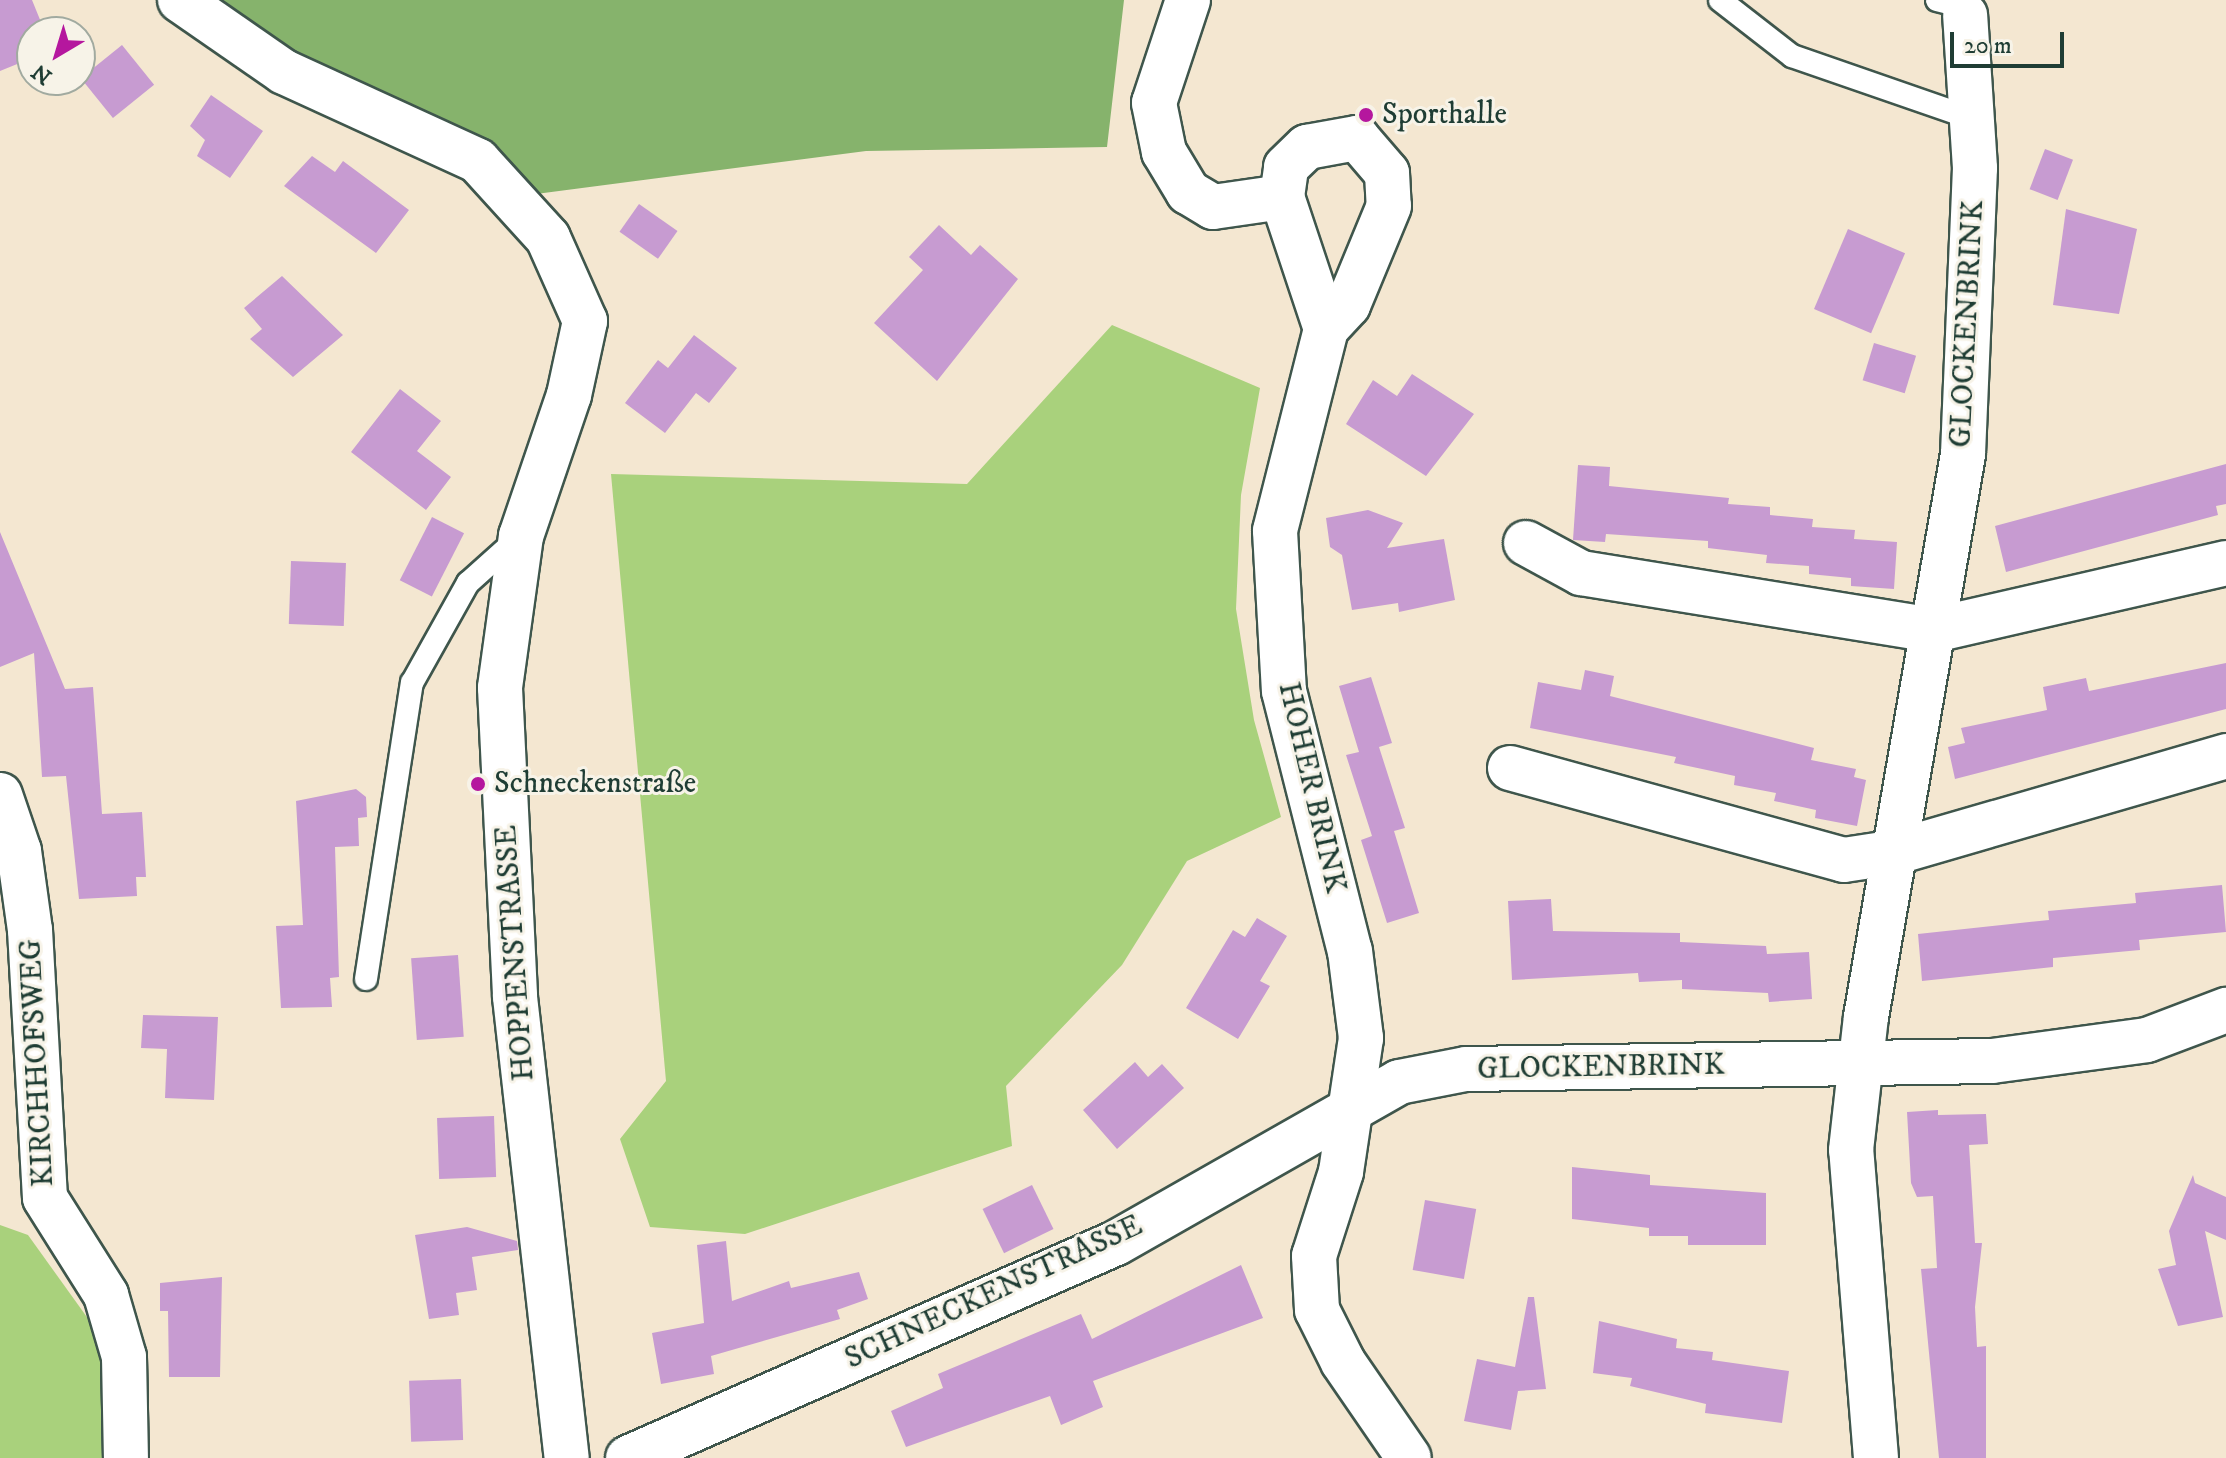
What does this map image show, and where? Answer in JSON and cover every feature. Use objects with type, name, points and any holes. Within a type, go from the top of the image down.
[{"type":"street","name":"HOPPENSTRASSE","points":[[180,0],[284,72],[478,161],[548,238],[585,321],[569,395],[521,536],[500,688],[515,997],[567,1458]]},
{"type":"street","points":[[1188,0],[1154,103],[1164,152],[1188,192],[1213,207],[1282,197],[1326,329]]},
{"type":"street","name":"GLOCKENBRINK","points":[[1876,1458],[1851,1150],[1859,1065],[1963,454],[1973,322],[1971,118],[1962,6]]},
{"type":"street","name":"HOHER BRINK","points":[[1282,197],[1286,167],[1307,147],[1334,136],[1357,138],[1387,173],[1389,206],[1374,252],[1348,305],[1326,329],[1275,531],[1284,691],[1355,995],[1361,1038],[1341,1172],[1314,1256],[1317,1310],[1343,1362],[1409,1458]]},
{"type":"street","points":[[1526,543],[1581,573],[1934,630],[2226,563]]},
{"type":"street","points":[[1510,768],[1844,860],[1896,852],[2226,756]]},
{"type":"street","name":"KIRCHHOFSWEG","points":[[0,795],[19,851],[30,930],[45,1198],[106,1295],[124,1357],[126,1458]]},
{"type":"street","name":"GLOCKENBRINK","points":[[1349,1107],[1399,1082],[1466,1069],[1992,1061],[2147,1040],[2226,1010]]},
{"type":"street","name":"SCHNECKENSTRASSE","points":[[628,1458],[1116,1243],[1349,1107]]},
{"type":"lane","points":[[1722,1],[1792,56],[1971,118]]},
{"type":"lane","points":[[366,979],[412,683],[468,583],[521,536]]},
{"type":"green space","points":[[196,0],[1124,0],[1107,147],[866,151],[536,194],[287,63]]},
{"type":"green space","points":[[1112,325],[1260,388],[1241,495],[1236,609],[1254,720],[1281,817],[1187,861],[1122,965],[1006,1086],[1012,1146],[745,1234],[650,1227],[620,1139],[666,1081],[611,474],[967,484]]},
{"type":"green space","points":[[0,1225],[28,1235],[89,1320],[108,1384],[110,1458],[0,1458]]},
{"type":"building","points":[[0,0],[32,0],[38,16],[16,16],[16,64],[0,71]]},
{"type":"building","points":[[122,45],[154,85],[113,118],[95,96],[96,66]]},
{"type":"building","points":[[211,95],[263,131],[230,178],[197,156],[205,140],[190,126]]},
{"type":"building","points":[[2045,149],[2073,160],[2058,200],[2030,189]]},
{"type":"building","points":[[312,156],[335,172],[343,161],[409,210],[376,253],[284,186]]},
{"type":"building","points":[[639,204],[678,231],[658,259],[619,232]]},
{"type":"building","points":[[2066,209],[2137,229],[2119,314],[2053,305]]},
{"type":"building","points":[[939,225],[971,255],[980,245],[1018,279],[937,381],[874,323],[923,270],[909,257]]},
{"type":"building","points":[[1848,229],[1905,253],[1871,333],[1814,309]]},
{"type":"building","points":[[282,276],[343,335],[293,377],[250,339],[262,329],[244,308]]},
{"type":"building","points":[[694,335],[737,368],[709,403],[696,393],[665,433],[625,403],[658,360],[668,368]]},
{"type":"building","points":[[1874,343],[1916,356],[1905,393],[1863,380]]},
{"type":"building","points":[[1412,374],[1474,414],[1426,476],[1346,424],[1373,380],[1397,396]]},
{"type":"building","points":[[400,389],[441,421],[417,451],[451,477],[426,510],[351,452]]},
{"type":"building","points":[[2226,464],[2226,504],[2216,506],[2218,515],[2006,572],[1995,526]]},
{"type":"building","points":[[1578,465],[1610,467],[1609,486],[1729,498],[1728,504],[1770,507],[1770,515],[1813,519],[1812,527],[1855,530],[1854,539],[1897,542],[1894,589],[1851,586],[1851,578],[1809,574],[1809,566],[1766,563],[1767,555],[1708,548],[1708,541],[1606,534],[1605,542],[1573,540]]},
{"type":"building","points":[[1368,510],[1403,523],[1387,548],[1444,539],[1455,600],[1399,612],[1398,603],[1352,610],[1342,555],[1330,547],[1326,518]]},
{"type":"building","points":[[432,517],[464,533],[432,597],[400,580]]},
{"type":"building","points":[[0,532],[65,689],[93,687],[102,814],[142,812],[146,877],[136,877],[137,896],[79,899],[66,776],[42,777],[34,653],[0,667]]},
{"type":"building","points":[[291,561],[346,563],[344,626],[289,624]]},
{"type":"building","points":[[2226,663],[2226,709],[1955,779],[1948,747],[1965,743],[1961,728],[2047,710],[2043,687],[2086,678],[2089,691]]},
{"type":"building","points":[[1585,670],[1614,676],[1610,696],[1814,748],[1811,760],[1856,769],[1854,777],[1866,780],[1857,826],[1815,818],[1816,810],[1774,801],[1776,793],[1734,785],[1735,776],[1674,763],[1676,757],[1530,728],[1538,682],[1581,690]]},
{"type":"building","points":[[1371,677],[1392,743],[1379,747],[1405,828],[1394,831],[1419,913],[1387,923],[1361,840],[1372,836],[1346,755],[1359,752],[1339,686]]},
{"type":"building","points":[[356,789],[366,797],[367,817],[358,818],[359,846],[335,847],[339,977],[330,978],[332,1007],[281,1008],[276,926],[303,925],[296,801]]},
{"type":"building","points":[[2222,885],[2226,932],[2139,940],[2140,950],[2053,958],[2053,967],[1922,981],[1918,934],[2049,920],[2048,911],[2136,903],[2135,893]]},
{"type":"building","points":[[1551,899],[1553,931],[1680,933],[1680,942],[1766,946],[1767,954],[1809,952],[1812,999],[1769,1002],[1768,993],[1682,989],[1682,980],[1639,982],[1638,973],[1512,980],[1508,901]]},
{"type":"building","points":[[1257,918],[1287,936],[1260,981],[1270,986],[1238,1039],[1186,1008],[1233,930],[1245,937]]},
{"type":"building","points":[[458,955],[464,1037],[417,1040],[411,958]]},
{"type":"building","points":[[143,1015],[218,1017],[214,1100],[165,1098],[167,1049],[141,1048]]},
{"type":"building","points":[[1135,1062],[1148,1077],[1162,1064],[1184,1088],[1117,1149],[1083,1110]]},
{"type":"building","points":[[1938,1110],[1938,1115],[1986,1114],[1988,1144],[1969,1145],[1975,1243],[1982,1243],[1975,1307],[1977,1347],[1986,1346],[1986,1458],[1939,1458],[1921,1269],[1937,1268],[1933,1196],[1917,1197],[1911,1183],[1907,1112]]},
{"type":"building","points":[[494,1116],[496,1177],[439,1179],[437,1118]]},
{"type":"building","points":[[1572,1167],[1650,1175],[1650,1185],[1766,1193],[1766,1245],[1688,1245],[1688,1236],[1649,1236],[1649,1228],[1572,1219]]},
{"type":"building","points":[[2193,1175],[2195,1183],[2226,1197],[2226,1240],[2205,1231],[2223,1317],[2178,1326],[2158,1269],[2176,1265],[2169,1231]]},
{"type":"building","points":[[1032,1185],[1053,1229],[1004,1253],[983,1209]]},
{"type":"building","points":[[1425,1200],[1476,1209],[1464,1279],[1413,1270]]},
{"type":"building","points":[[467,1227],[517,1241],[518,1250],[472,1257],[477,1290],[456,1293],[459,1315],[429,1319],[415,1235]]},
{"type":"building","points":[[726,1241],[732,1301],[789,1281],[791,1288],[859,1272],[868,1299],[837,1310],[840,1319],[711,1356],[714,1374],[661,1384],[652,1333],[704,1323],[697,1245]]},
{"type":"building","points":[[1241,1265],[1263,1318],[1093,1381],[1103,1407],[1061,1425],[1050,1396],[906,1447],[891,1411],[943,1388],[938,1374],[1081,1314],[1092,1339]]},
{"type":"building","points":[[222,1277],[220,1377],[169,1377],[168,1311],[160,1311],[160,1283]]},
{"type":"building","points":[[1528,1297],[1534,1297],[1546,1389],[1518,1391],[1511,1430],[1464,1421],[1477,1359],[1515,1367]]},
{"type":"building","points":[[1599,1321],[1677,1339],[1676,1348],[1713,1352],[1712,1360],[1789,1371],[1782,1423],[1705,1413],[1706,1404],[1630,1386],[1632,1378],[1593,1373]]},
{"type":"building","points":[[461,1379],[463,1440],[411,1442],[409,1381]]},
{"type":"place","name":"Sporthalle","points":[[1366,115]]},
{"type":"place","name":"Schneckenstraße","points":[[478,784]]}]
